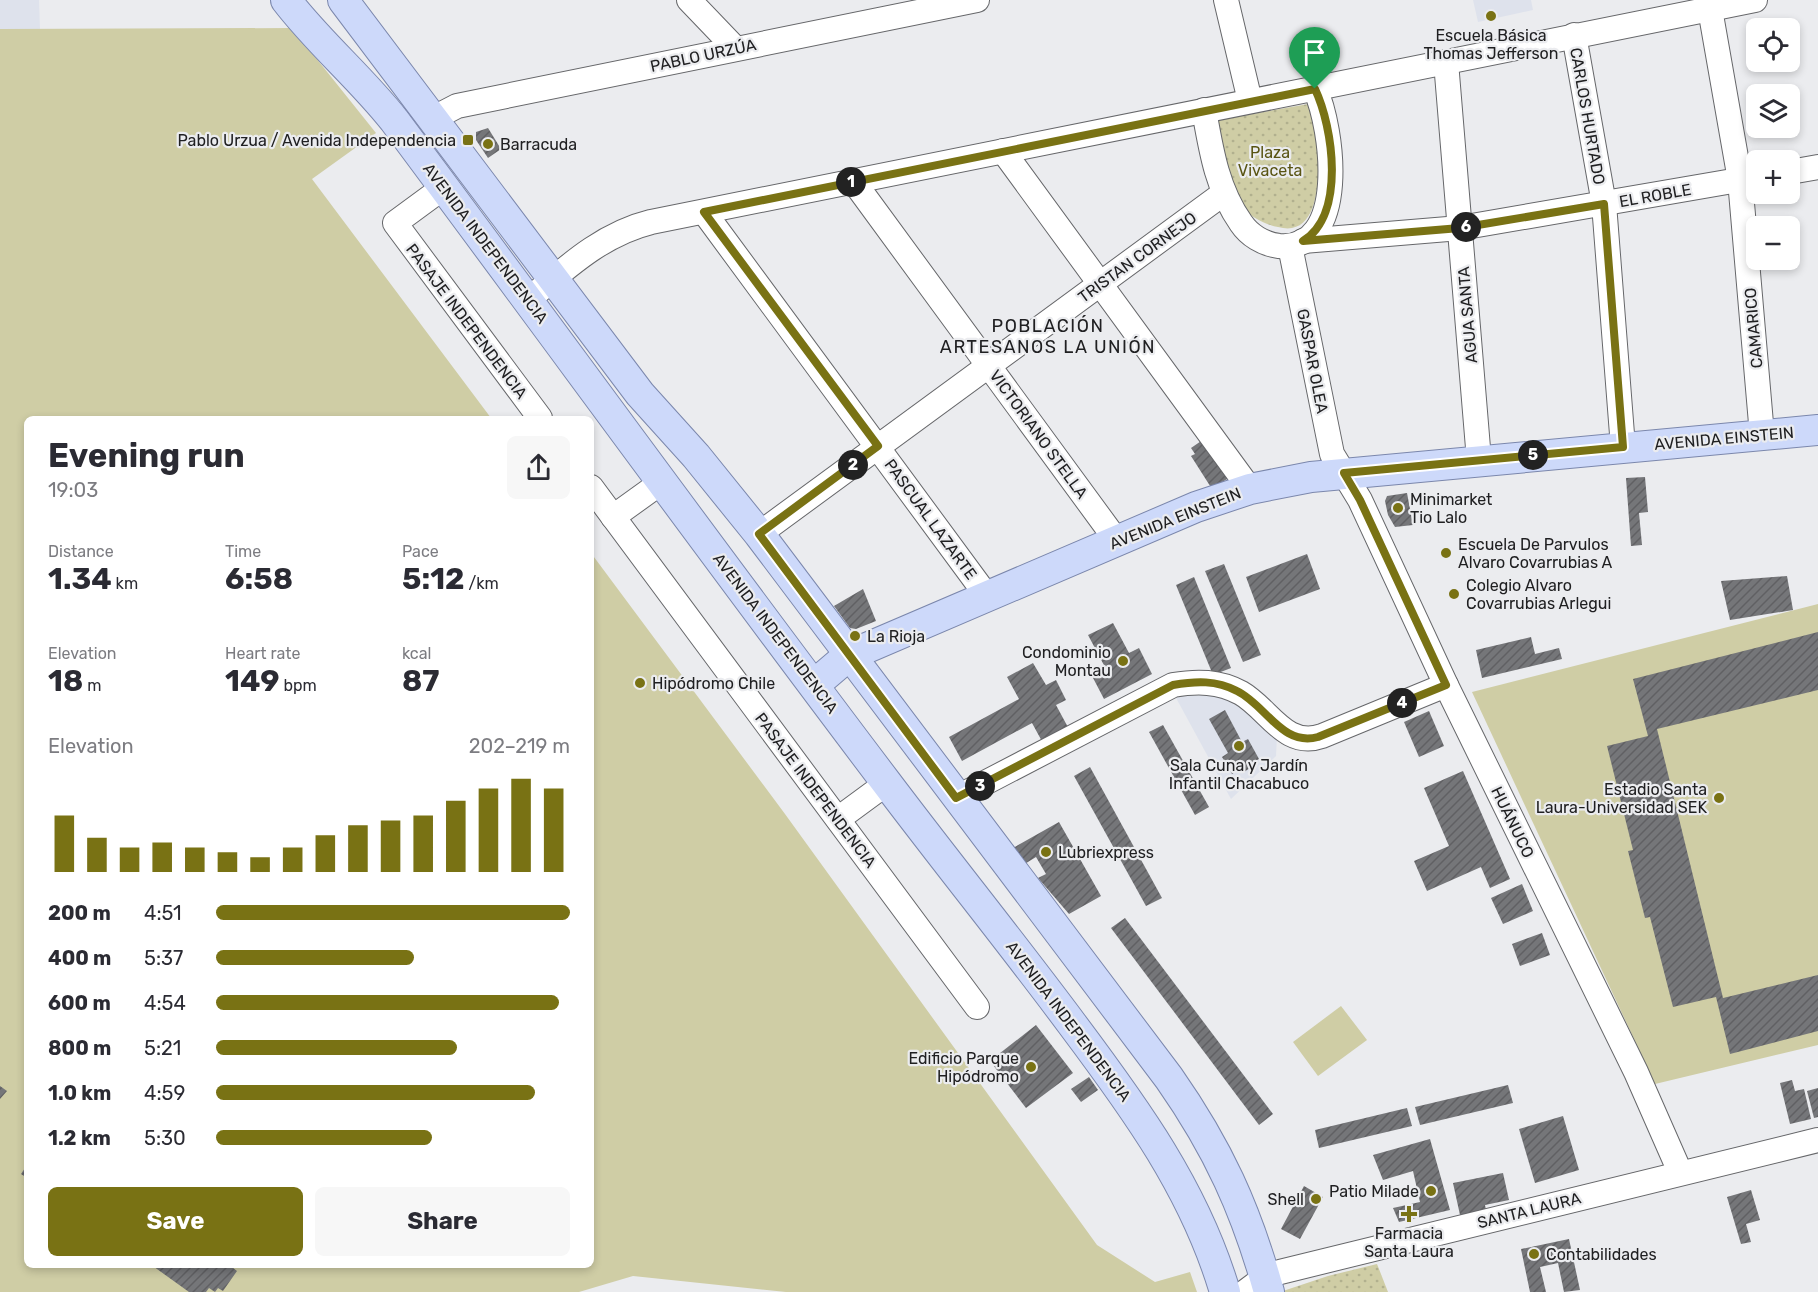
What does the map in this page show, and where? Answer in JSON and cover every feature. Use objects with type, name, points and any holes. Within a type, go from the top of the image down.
[{"type":"main road","name":"AVENIDA INDEPENDENCIA","points":[[286,0],[314,35],[366,86],[444,187],[887,783],[1143,1121],[1189,1197],[1226,1292]]},
{"type":"main road","name":"AVENIDA INDEPENDENCIA","points":[[343,0],[640,394],[702,463],[759,534],[956,798],[1086,967],[1201,1124],[1238,1199],[1259,1287]]},
{"type":"main road","name":"AVENIDA EINSTEIN","points":[[814,685],[849,656],[1196,507],[1250,489],[1344,473],[1818,430]]},
{"type":"street","points":[[689,0],[735,48]]},
{"type":"street","points":[[1226,0],[1250,101]]},
{"type":"street","points":[[528,300],[603,241],[627,228],[1755,0]]},
{"type":"street","name":"PABLO URZÚA","points":[[432,119],[457,106],[968,1]]},
{"type":"street","name":"CAMARICO","points":[[1710,9],[1746,170]]},
{"type":"street","name":"CARLOS HURTADO","points":[[1574,35],[1604,204],[1623,447]]},
{"type":"street","name":"AGUA SANTA","points":[[1446,62],[1479,460]]},
{"type":"street","points":[[1204,110],[1216,171],[1224,193],[1248,231],[1268,244],[1296,243],[1310,235],[1320,220],[1331,179],[1329,134],[1315,89]]},
{"type":"street","points":[[1003,151],[1250,489]]},
{"type":"street","points":[[1800,170],[1818,167]]},
{"type":"street","name":"EL ROBLE","points":[[1296,243],[1460,228],[1746,179]]},
{"type":"street","name":"VICTORIANO STELLA","points":[[854,182],[1116,541]]},
{"type":"street","name":"PASAJE INDEPENDENCIA","points":[[444,187],[395,223],[539,416]]},
{"type":"street","name":"TRISTAN CORNEJO","points":[[759,534],[1224,193]]},
{"type":"street","name":"CAMARICO","points":[[1749,204],[1762,435]]},
{"type":"street","name":"PASCUAL LAZARTE","points":[[704,212],[987,596]]},
{"type":"street","name":"GASPAR OLEA","points":[[1296,243],[1330,448],[1344,473]]},
{"type":"street","name":"HUÁNUCO","points":[[1344,473],[1360,500],[1446,685],[1636,1072],[1680,1172]]},
{"type":"street","points":[[613,517],[663,481]]},
{"type":"street","name":"PASAJE INDEPENDENCIA","points":[[594,491],[977,1007]]},
{"type":"street","points":[[956,798],[1173,685],[1202,682],[1231,688],[1259,705],[1286,734],[1305,740],[1318,737],[1446,685]]},
{"type":"street","points":[[838,819],[887,783]]},
{"type":"street","name":"SANTA LAURA","points":[[1259,1287],[1680,1172],[1818,1140]]},
{"type":"shaded area","points":[[0,0],[39,0],[40,29],[0,29]]},
{"type":"shaded area","name":"Escuela Básica Thomas Jefferson","points":[[1473,0],[1531,0],[1533,10],[1478,22]]},
{"type":"shaded area","name":"Sala Cuna y Jardín Infantil Chacabuco","points":[[1175,696],[1224,697],[1243,706],[1277,736],[1276,756],[1231,799]]},
{"type":"green space","name":"Hipódromo Chile","points":[[292,28],[376,133],[312,179],[490,416],[24,416],[24,1268],[594,1268],[594,557],[785,814],[1097,1245],[1155,1282],[1190,1272],[1197,1292],[786,1292],[633,1276],[579,1292],[0,1292],[0,29]]},
{"type":"green space","name":"Plaza Vivaceta","points":[[1314,103],[1318,182],[1314,202],[1307,218],[1295,227],[1278,227],[1267,224],[1247,212],[1235,197],[1213,121]]},
{"type":"green space","points":[[1818,604],[1818,1045],[1655,1084],[1472,692]]},
{"type":"green space","points":[[1341,1006],[1367,1040],[1318,1076],[1293,1042]]},
{"type":"green space","points":[[1377,1264],[1388,1292],[1280,1292],[1328,1276]]},
{"type":"building","name":"Barracuda","points":[[488,128],[501,149],[488,158],[476,140],[476,132]]},
{"type":"building","points":[[1207,437],[1230,471],[1227,479],[1212,489],[1191,456],[1195,454],[1191,448]]},
{"type":"building","points":[[1645,477],[1648,512],[1639,513],[1642,545],[1631,546],[1626,478]]},
{"type":"building","name":"Minimarket Tio Lalo","points":[[1407,493],[1413,525],[1395,527],[1388,515],[1385,501],[1387,496]]},
{"type":"building","points":[[1307,554],[1320,589],[1259,612],[1246,577]]},
{"type":"building","points":[[1224,564],[1261,655],[1243,662],[1205,571]]},
{"type":"building","points":[[1787,576],[1793,610],[1730,620],[1721,581]]},
{"type":"building","points":[[1194,577],[1231,668],[1213,675],[1176,585]]},
{"type":"building","points":[[863,589],[876,621],[856,629],[850,628],[834,606]]},
{"type":"building","name":"Condominio Montau","points":[[1113,623],[1129,653],[1139,648],[1152,674],[1104,699],[1092,676],[1106,669],[1088,635]]},
{"type":"building","points":[[1818,632],[1818,690],[1657,729],[1723,998],[1818,975],[1818,1031],[1730,1054],[1716,997],[1673,1007],[1650,917],[1645,918],[1628,851],[1633,850],[1607,746],[1648,736],[1633,679]]},
{"type":"building","points":[[1531,637],[1535,654],[1559,648],[1562,659],[1482,678],[1476,650]]},
{"type":"building","points":[[1033,663],[1046,685],[1056,680],[1066,700],[1056,705],[1070,731],[1044,745],[1032,723],[962,761],[949,737],[1019,699],[1007,677]]},
{"type":"building","points":[[1225,710],[1242,742],[1248,739],[1259,759],[1248,765],[1250,768],[1244,772],[1242,768],[1232,774],[1222,757],[1228,753],[1209,719]]},
{"type":"building","points":[[1429,711],[1444,746],[1419,757],[1404,722]]},
{"type":"building","points":[[1163,725],[1209,807],[1195,815],[1149,732]]},
{"type":"building","points":[[1090,767],[1162,898],[1146,906],[1074,776]]},
{"type":"building","points":[[1463,771],[1510,879],[1490,888],[1481,867],[1427,891],[1414,861],[1449,846],[1424,788]]},
{"type":"building","points":[[1059,822],[1101,896],[1069,914],[1038,878],[1046,874],[1036,857],[1023,865],[1013,848]]},
{"type":"building","points":[[1522,884],[1533,911],[1503,924],[1491,898]]},
{"type":"building","points":[[1125,918],[1273,1114],[1259,1125],[1111,928]]},
{"type":"building","points":[[1542,933],[1550,955],[1520,966],[1512,944]]},
{"type":"building","name":"Edificio Parque Hipódromo","points":[[1036,1025],[1073,1073],[1026,1108],[990,1061]]},
{"type":"building","points":[[1089,1077],[1098,1090],[1081,1102],[1071,1089]]},
{"type":"building","points":[[1792,1080],[1795,1091],[1804,1089],[1811,1119],[1790,1124],[1780,1083]]},
{"type":"building","points":[[1508,1085],[1513,1103],[1420,1125],[1415,1107]]},
{"type":"building","points":[[0,1086],[7,1091],[0,1099]]},
{"type":"building","points":[[1818,1088],[1818,1117],[1814,1118],[1807,1091]]},
{"type":"building","points":[[1407,1108],[1412,1126],[1319,1148],[1315,1130]]},
{"type":"building","points":[[1563,1116],[1579,1170],[1535,1183],[1519,1129]]},
{"type":"building","name":"Patio Milade","points":[[1430,1139],[1450,1210],[1399,1222],[1393,1208],[1420,1202],[1413,1171],[1383,1180],[1373,1155]]},
{"type":"building","points":[[1503,1173],[1509,1200],[1485,1205],[1486,1210],[1460,1215],[1453,1183]]},
{"type":"building","points":[[1304,1186],[1323,1197],[1300,1239],[1281,1229]]},
{"type":"building","points":[[1751,1190],[1760,1220],[1746,1224],[1751,1242],[1741,1244],[1727,1197]]},
{"type":"building","points":[[1569,1239],[1580,1290],[1564,1292],[1558,1263],[1540,1267],[1546,1292],[1530,1292],[1521,1249]]},
{"type":"building","points":[[156,1268],[233,1268],[237,1271],[223,1291],[218,1288],[215,1292],[209,1288],[206,1292],[189,1292]]},
{"type":"place","name":"Escuela Básica Thomas Jefferson","points":[[1491,16]]},
{"type":"place","name":"Pablo Urzua / Avenida Independencia","points":[[468,140]]},
{"type":"place","name":"Barracuda","points":[[488,144]]},
{"type":"place","name":"Minimarket Tio Lalo","points":[[1398,508]]},
{"type":"place","name":"Escuela De Parvulos Alvaro Covarrubias A","points":[[1446,553]]},
{"type":"place","name":"Colegio Alvaro Covarrubias Arlegui","points":[[1454,594]]},
{"type":"place","name":"La Rioja","points":[[855,636]]},
{"type":"place","name":"Condominio Montau","points":[[1123,661]]},
{"type":"place","name":"Hipódromo Chile","points":[[640,683]]},
{"type":"place","name":"Sala Cuna y Jardín Infantil Chacabuco","points":[[1239,746]]},
{"type":"place","name":"Estadio Santa Laura-Universidad SEK","points":[[1719,798]]},
{"type":"place","name":"Lubriexpress","points":[[1046,852]]},
{"type":"place","name":"Edificio Parque Hipódromo","points":[[1031,1067]]},
{"type":"place","name":"Patio Milade","points":[[1431,1191]]},
{"type":"place","name":"Shell","points":[[1316,1199]]},
{"type":"place","name":"Farmacia Santa Laura","points":[[1409,1214]]},
{"type":"place","name":"Contabilidades","points":[[1534,1254]]},
{"type":"district","name":"POBLACIÓN ARTESANOS LA UNIÓN","points":[[1048,336]]},
{"type":"route","points":[[1315,89],[1329,134],[1331,179],[1320,220],[1303,241],[1460,228],[1604,204],[1623,447],[1344,473],[1360,500],[1446,685],[1318,737],[1305,740],[1286,734],[1259,705],[1231,688],[1211,682],[1173,685],[956,798],[759,534],[878,446],[704,212],[1315,89]]}]
